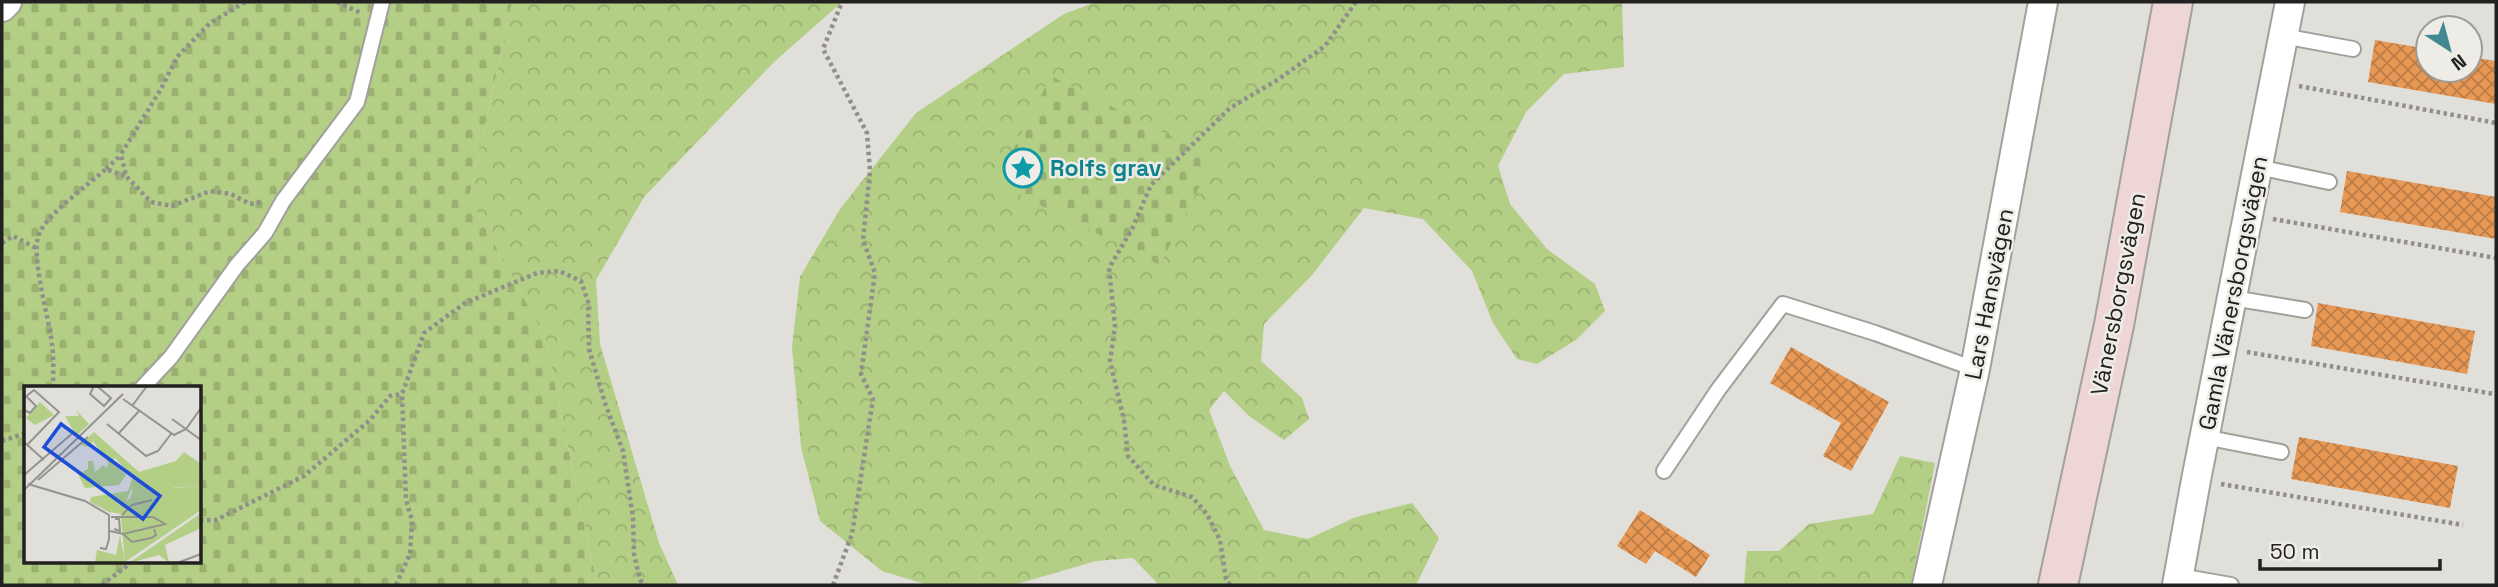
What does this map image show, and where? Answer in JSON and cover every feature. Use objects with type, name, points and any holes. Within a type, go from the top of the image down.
[{"type":"main road","name":"Vänersborgsvägen","points":[[2044,585],[2146,2]]},
{"type":"main road","name":"Vänersborgsvägen","points":[[2058,585],[2114,325],[2173,2]]},
{"type":"street","points":[[2,7],[7,2]]},
{"type":"street","name":"Lars Hansvägen","points":[[1927,585],[1975,369],[2043,2]]},
{"type":"street","name":"Gamla Vänersborgsvägen","points":[[2178,581],[2290,2]]},
{"type":"lane","points":[[143,386],[171,357],[237,265],[265,233],[283,201],[357,102],[382,2]]},
{"type":"lane","points":[[2283,36],[2353,50]]},
{"type":"lane","points":[[2258,167],[2329,182]]},
{"type":"lane","points":[[2232,298],[2305,310]]},
{"type":"lane","points":[[1664,471],[1718,390],[1783,304],[1975,369]]},
{"type":"lane","points":[[2204,437],[2281,452]]},
{"type":"lane","points":[[2178,581],[2231,585]]},
{"type":"path","points":[[53,386],[52,346],[35,255],[39,232],[53,215],[121,154],[161,89],[177,57],[210,23],[245,2]]},
{"type":"path","points":[[337,2],[344,3],[377,22]]},
{"type":"path","points":[[833,585],[852,534],[873,399],[860,374],[875,273],[863,240],[870,171],[867,133],[823,49],[842,2]]},
{"type":"path","points":[[1230,585],[1220,540],[1208,514],[1192,497],[1154,485],[1128,456],[1124,420],[1110,362],[1115,326],[1109,268],[1132,229],[1151,186],[1230,108],[1279,79],[1325,46],[1356,2]]},
{"type":"path","points":[[2274,82],[2496,123]]},
{"type":"path","points":[[121,154],[126,176]]},
{"type":"path","points":[[106,169],[126,176],[150,202],[172,206],[210,191],[231,194],[250,204],[283,201]]},
{"type":"path","points":[[2248,215],[2496,258]]},
{"type":"path","points":[[2,243],[13,236],[36,248]]},
{"type":"path","points":[[396,585],[410,554],[412,520],[406,500],[402,394],[424,333],[464,303],[537,272],[559,271],[581,281],[588,302],[589,349],[604,402],[623,451],[634,518],[634,554],[640,580],[646,585]]},
{"type":"path","points":[[2222,347],[2494,394]]},
{"type":"path","points":[[201,520],[216,520],[304,476],[370,420],[390,396],[402,394]]},
{"type":"path","points":[[2,441],[24,434]]},
{"type":"path","points":[[2196,480],[2463,525]]},
{"type":"path","points":[[102,585],[132,562]]},
{"type":"green space","points":[[2,2],[512,2],[469,198],[545,337],[597,585],[2,585]]},
{"type":"green space","points":[[512,2],[842,2],[774,62],[644,197],[596,280],[600,344],[659,543],[678,585],[597,585],[545,337],[469,198]]},
{"type":"green space","points":[[1096,2],[1622,2],[1624,67],[1564,74],[1526,112],[1498,166],[1510,204],[1547,249],[1595,284],[1605,311],[1576,340],[1537,364],[1517,359],[1493,323],[1472,271],[1423,219],[1364,208],[1312,275],[1264,324],[1261,361],[1302,398],[1309,419],[1284,440],[1249,416],[1224,391],[1209,410],[1230,466],[1264,530],[1308,539],[1356,517],[1412,503],[1439,538],[1416,585],[1159,585],[1133,558],[1096,561],[1013,585],[928,585],[882,571],[820,521],[801,447],[792,347],[800,277],[840,209],[916,113],[1064,14]]},
{"type":"green space","points":[[1051,76],[1214,158],[1160,265],[996,183]]},
{"type":"green space","points":[[1900,456],[1935,463],[1911,585],[1744,585],[1747,551],[1779,551],[1809,524],[1873,514]]},
{"type":"building","points":[[2375,40],[2414,47],[2414,84],[2484,84],[2484,59],[2496,61],[2496,104],[2368,82]]},
{"type":"building","points":[[2347,171],[2496,197],[2496,239],[2340,212]]},
{"type":"building","points":[[2318,303],[2475,331],[2467,374],[2311,346]]},
{"type":"building","points":[[1791,347],[1889,402],[1851,471],[1823,456],[1841,423],[1770,383]]},
{"type":"building","points":[[2299,437],[2458,466],[2450,508],[2291,479]]},
{"type":"building","points":[[1640,510],[1710,555],[1696,577],[1655,551],[1646,564],[1617,546]]},
{"type":"place","name":"Rolfs grav","points":[[1023,168]]}]
